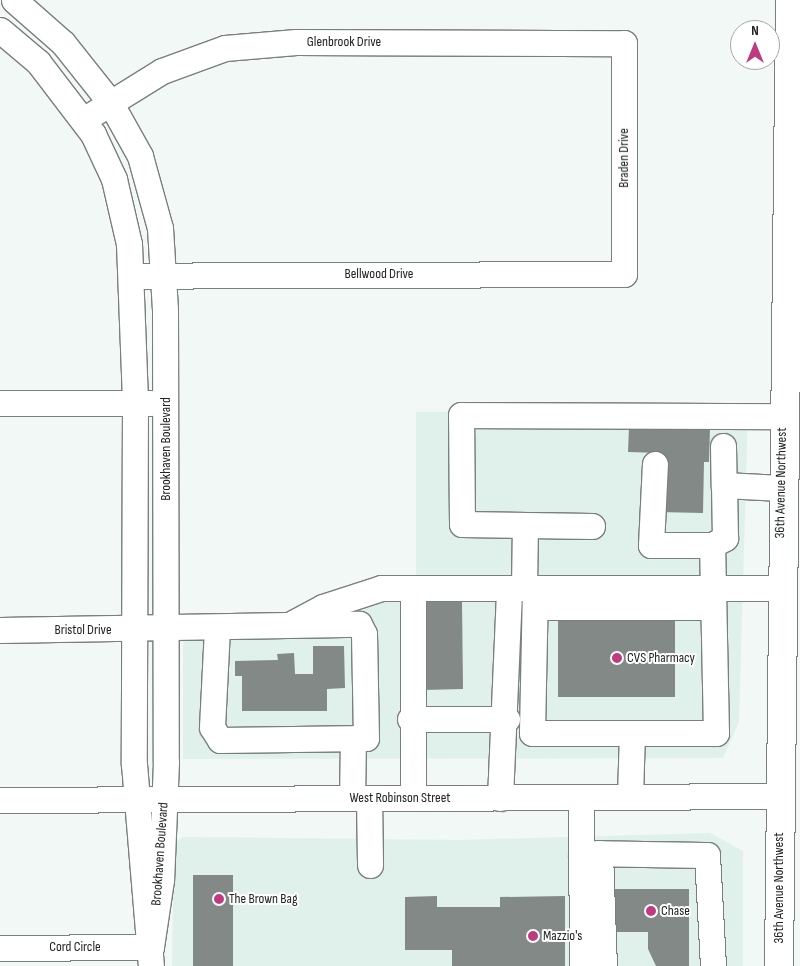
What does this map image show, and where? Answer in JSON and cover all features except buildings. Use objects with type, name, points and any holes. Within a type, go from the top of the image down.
[{"type":"main road","name":"36th Avenue Northwest","points":[[779,966],[790,796],[790,628],[787,584],[787,500],[782,416],[792,304],[790,0]]},
{"type":"street","points":[[0,11],[9,0]]},
{"type":"street","name":"Brookhaven Boulevard","points":[[14,0],[69,50],[110,102],[148,179],[165,275],[165,799],[161,880],[151,956]]},
{"type":"street","name":"Brookhaven Boulevard","points":[[0,30],[38,62],[83,120],[114,179],[133,276],[136,799],[151,956]]},
{"type":"street","name":"Glenbrook Drive","points":[[83,120],[110,102],[183,61],[248,45],[624,43]]},
{"type":"street","name":"Braden Drive","points":[[624,43],[624,274]]},
{"type":"street","name":"Bellwood Drive","points":[[133,276],[624,274]]},
{"type":"street","points":[[0,403],[166,402]]},
{"type":"street","points":[[592,526],[462,524],[461,415],[782,416]]},
{"type":"street","points":[[656,464],[651,545],[712,544],[725,538],[723,446]]},
{"type":"street","points":[[724,485],[787,500]]},
{"type":"street","points":[[526,525],[526,593],[532,733],[716,733],[712,544]]},
{"type":"street","points":[[134,559],[166,558]]},
{"type":"street","points":[[286,626],[323,606],[381,588],[713,598],[787,584]]},
{"type":"street","points":[[413,588],[410,718],[413,798]]},
{"type":"street","points":[[500,798],[507,718],[526,593]]},
{"type":"street","name":"Bristol Drive","points":[[0,630],[166,630],[359,624],[364,634],[366,738],[353,740]]},
{"type":"street","points":[[217,628],[212,727],[220,740],[353,740],[370,865]]},
{"type":"street","points":[[410,718],[507,718]]},
{"type":"street","points":[[630,796],[632,733]]},
{"type":"street","name":"West Robinson Street","points":[[0,800],[790,796]]},
{"type":"street","points":[[580,797],[591,853],[604,966]]},
{"type":"street","points":[[591,853],[693,852],[707,855],[710,861],[713,966]]},
{"type":"street","points":[[582,966],[591,853]]},
{"type":"street","name":"Cord Circle","points":[[0,948],[151,956]]},
{"type":"shaded area","points":[[748,409],[739,722],[723,758],[183,759],[183,614],[285,612],[329,596],[416,578],[416,412]]},
{"type":"shaded area","points":[[710,833],[743,851],[743,966],[172,966],[174,843],[183,837],[460,840]]},
{"type":"place","name":"CVS Pharmacy","points":[[617,658]]},
{"type":"place","name":"The Brown Bag","points":[[219,899]]},
{"type":"place","name":"Chase","points":[[651,911]]},
{"type":"place","name":"Mazzio's","points":[[533,936]]}]
